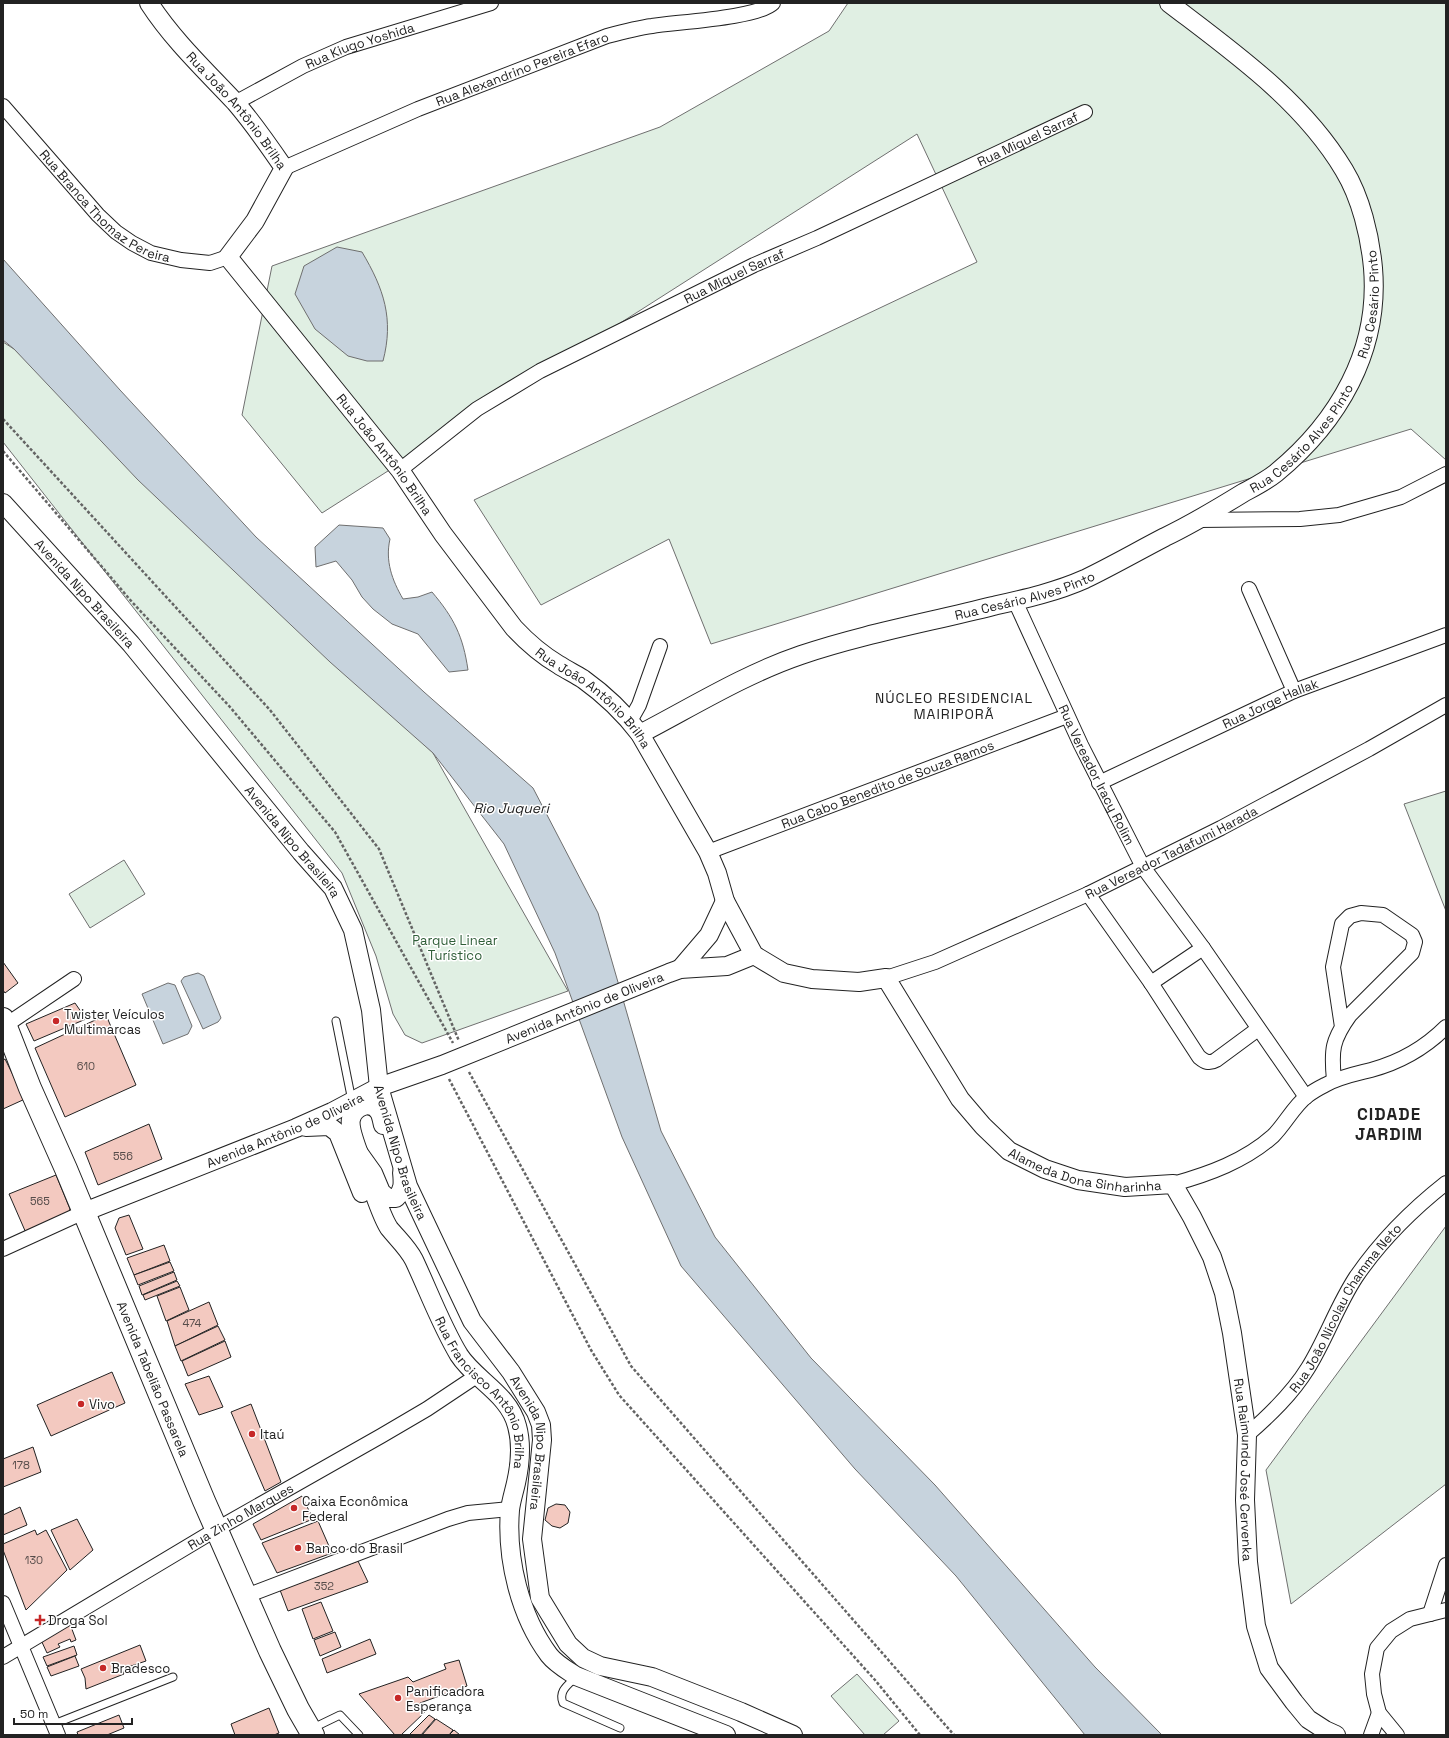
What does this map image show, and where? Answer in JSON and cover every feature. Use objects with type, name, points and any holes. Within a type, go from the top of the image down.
[{"type":"main road","name":"Avenida Tabelião Passarela","points":[[4,1024],[204,1501],[218,1529],[270,1651],[312,1732]]},
{"type":"street","name":"Rua João Antônio Brilha","points":[[149,3],[186,52],[235,103],[261,134],[284,168],[255,221],[228,257],[400,470],[443,534],[526,642],[583,679],[635,727],[708,852],[717,873],[725,901],[754,956]]},
{"type":"street","name":"Rua Kiugo Yoshida","points":[[235,103],[303,66],[346,47],[491,3]]},
{"type":"street","name":"Rua Cesário Pinto","points":[[1169,3],[1226,46],[1281,93],[1319,135],[1345,172],[1361,209],[1368,235],[1374,282],[1367,339],[1355,373]]},
{"type":"street","name":"Rua Alexandrino Pereira Efaro","points":[[284,168],[418,109],[607,36],[639,28],[723,18],[763,9],[772,4]]},
{"type":"street","name":"Rua Branca Thomaz Pereira","points":[[3,106],[98,215],[116,232],[132,243],[151,253],[181,260],[210,263],[228,257]]},
{"type":"street","name":"Rua Miguel Sarraf","points":[[400,470],[477,409],[540,371],[754,265],[832,231],[1085,112]]},
{"type":"street","name":"Rua Cesário Alves Pinto","points":[[635,727],[802,655],[878,634],[1053,591],[1084,579],[1198,520],[1274,475],[1320,431],[1340,402],[1355,373]]},
{"type":"street","points":[[1198,520],[1300,519],[1340,515],[1400,497],[1446,474]]},
{"type":"street","name":"Avenida Nipo Brasileira","points":[[3,503],[131,644],[301,852],[333,888],[353,930],[371,1010],[379,1087],[408,1186],[472,1321],[519,1385],[536,1412],[541,1425],[542,1440],[532,1539],[540,1598],[568,1644],[583,1658],[600,1666],[652,1677],[735,1709],[793,1735]]},
{"type":"street","points":[[1249,589],[1294,691]]},
{"type":"street","name":"Rua Vereador Iracy Rolim","points":[[1014,601],[1099,783],[1143,867],[1203,948],[1306,1097]]},
{"type":"street","name":"Rua Jorge Hallak","points":[[1099,783],[1294,691],[1446,634]]},
{"type":"street","points":[[635,727],[641,699],[660,646]]},
{"type":"street","name":"Rua Vereador Tadafumi Harada","points":[[886,978],[935,962],[1088,894],[1334,768],[1446,705]]},
{"type":"street","name":"Rua Cabo Benedito de Souza Ramos","points":[[708,852],[1067,716]]},
{"type":"street","points":[[1088,894],[1151,982],[1199,1057],[1209,1063],[1216,1060],[1258,1028]]},
{"type":"street","name":"Avenida Antônio de Oliveira","points":[[674,971],[709,935],[725,901]]},
{"type":"street","points":[[1334,1080],[1332,1055],[1336,1036],[1342,1027],[1350,1015],[1412,953],[1415,942],[1412,935],[1383,916],[1361,913],[1350,916],[1342,924],[1333,967],[1342,1027]]},
{"type":"street","points":[[1151,982],[1203,948]]},
{"type":"street","points":[[754,956],[784,973],[812,979],[859,982],[886,978]]},
{"type":"street","name":"Avenida Antônio de Oliveira","points":[[3,1249],[84,1212],[296,1128],[332,1112],[379,1087],[442,1065],[674,971],[727,966],[754,956]]},
{"type":"street","name":"Alameda Dona Sinharinha","points":[[886,978],[960,1099],[983,1126],[1009,1151],[1045,1169],[1078,1180],[1125,1188],[1173,1184],[1200,1177],[1230,1164],[1254,1150],[1273,1136],[1306,1097],[1334,1080],[1406,1058],[1423,1048],[1446,1027]]},
{"type":"street","points":[[4,1024],[74,979]]},
{"type":"street","name":"Rua Francisco Antônio Brilha","points":[[402,1169],[390,1148],[379,1112],[373,1107],[364,1105],[356,1109],[351,1118],[350,1125],[358,1152],[389,1227],[413,1258],[441,1320],[460,1357],[491,1387],[515,1418],[520,1448],[517,1481],[510,1509],[510,1539],[512,1558],[521,1601],[550,1656],[562,1667],[576,1676],[726,1735]]},
{"type":"street","points":[[296,1128],[329,1126],[338,1133],[363,1197],[389,1227]]},
{"type":"street","points":[[358,1152],[373,1173],[381,1192],[388,1198],[396,1198],[400,1194],[403,1187],[402,1169]]},
{"type":"street","name":"Rua Raimundo José Cervenka","points":[[1173,1184],[1192,1217],[1212,1257],[1224,1292],[1232,1333],[1248,1435],[1245,1500],[1248,1562],[1256,1626],[1269,1668],[1308,1719],[1336,1735]]},
{"type":"street","name":"Rua João Nicolau Chamma Neto","points":[[1248,1435],[1274,1412],[1308,1368],[1327,1332],[1338,1306],[1357,1276],[1384,1241],[1446,1184]]},
{"type":"street","name":"Rua Zinho Marques","points":[[3,1657],[218,1529],[427,1409],[478,1375]]},
{"type":"street","points":[[246,1596],[448,1519],[468,1513],[510,1509]]},
{"type":"street","points":[[1430,1614],[1446,1565]]},
{"type":"street","points":[[3,1604],[56,1730]]},
{"type":"street","points":[[1397,1735],[1379,1713],[1374,1694],[1372,1674],[1377,1648],[1391,1631],[1410,1619],[1446,1610]]},
{"type":"street","points":[[1371,1735],[1379,1713]]},
{"type":"lane","points":[[336,1022],[352,1101]]},
{"type":"lane","points":[[56,1730],[173,1676]]},
{"type":"lane","points":[[576,1676],[562,1692],[561,1698],[563,1703],[620,1728]]},
{"type":"lane","points":[[312,1732],[340,1715],[359,1735]]},
{"type":"path","points":[[3,419],[270,710],[379,849],[463,1056]]},
{"type":"path","points":[[3,451],[39,491],[132,602],[230,707],[335,832],[463,1056],[631,1366],[954,1735]]},
{"type":"path","points":[[442,1065],[591,1350],[619,1395],[875,1680],[920,1735]]},
{"type":"green space","points":[[848,3],[1446,3],[1446,460],[1411,429],[711,644],[669,539],[541,605],[474,500],[977,262],[917,134],[322,513],[242,415],[272,266],[660,127],[829,31]]},
{"type":"green space","name":"Parque Linear Turístico","points":[[3,342],[14,349],[433,753],[568,991],[422,1043],[405,1035],[393,1014],[376,956],[342,873],[3,442]]},
{"type":"green space","points":[[1446,791],[1446,911],[1404,804]]},
{"type":"green space","points":[[124,860],[145,894],[90,928],[69,894]]},
{"type":"green space","points":[[1446,1226],[1446,1484],[1291,1604],[1266,1470]]},
{"type":"green space","points":[[857,1674],[899,1721],[883,1735],[865,1735],[831,1696]]},
{"type":"water","points":[[337,247],[362,252],[376,279],[385,305],[387,318],[386,346],[383,361],[367,361],[348,356],[315,329],[295,294],[304,266]]},
{"type":"water","name":"Rio Juqueri","points":[[3,259],[120,390],[256,537],[424,692],[533,788],[598,913],[661,1131],[715,1237],[811,1358],[935,1485],[1095,1667],[1162,1735],[1085,1735],[956,1576],[855,1469],[681,1266],[622,1137],[555,953],[504,844],[433,753],[330,662],[138,480],[14,349],[3,340]]},
{"type":"water","points":[[339,525],[383,528],[390,539],[388,555],[390,570],[403,599],[418,597],[432,592],[452,619],[460,637],[468,670],[449,672],[418,634],[392,624],[373,609],[362,597],[352,580],[336,561],[316,567],[315,547]]},
{"type":"water","points":[[198,973],[204,976],[221,1018],[218,1022],[203,1029],[181,981],[184,977]]},
{"type":"water","points":[[168,983],[175,985],[192,1026],[188,1034],[163,1044],[142,994]]},
{"type":"building","points":[[3,962],[18,983],[5,993],[3,990]]},
{"type":"building","name":"Twister Veículos Multimarcas","points":[[75,1003],[86,1019],[34,1041],[26,1024]]},
{"type":"building","points":[[106,1015],[136,1085],[65,1117],[35,1048]]},
{"type":"building","points":[[5,1059],[25,1099],[3,1109],[3,1060]]},
{"type":"building","points":[[149,1124],[162,1159],[98,1185],[85,1152]]},
{"type":"building","points":[[56,1175],[70,1209],[67,1216],[26,1233],[9,1194]]},
{"type":"building","points":[[129,1215],[143,1249],[126,1255],[115,1228],[119,1218]]},
{"type":"building","points":[[164,1245],[170,1261],[134,1275],[127,1258]]},
{"type":"building","points":[[170,1262],[174,1271],[138,1285],[134,1275]]},
{"type":"building","points":[[174,1272],[177,1280],[142,1295],[139,1286]]},
{"type":"building","points":[[177,1281],[180,1286],[145,1300],[143,1295]]},
{"type":"building","points":[[180,1287],[189,1310],[166,1321],[157,1296]]},
{"type":"building","points":[[209,1302],[218,1325],[175,1346],[167,1321]]},
{"type":"building","points":[[218,1326],[225,1340],[181,1361],[175,1346]]},
{"type":"building","points":[[225,1341],[231,1357],[188,1376],[182,1361]]},
{"type":"building","name":"Vivo","points":[[112,1372],[125,1403],[51,1436],[37,1405]]},
{"type":"building","points":[[209,1376],[223,1407],[199,1415],[185,1384]]},
{"type":"building","name":"Itaú","points":[[251,1404],[281,1482],[265,1491],[231,1412]]},
{"type":"building","points":[[33,1447],[41,1472],[3,1487],[3,1459]]},
{"type":"building","name":"Caixa Econômica Federal","points":[[302,1496],[313,1519],[261,1540],[253,1524]]},
{"type":"building","points":[[556,1504],[565,1505],[570,1512],[568,1523],[560,1528],[552,1526],[545,1520],[548,1508]]},
{"type":"building","points":[[20,1507],[27,1525],[3,1535],[3,1515]]},
{"type":"building","points":[[77,1519],[93,1550],[70,1570],[51,1530]]},
{"type":"building","name":"Banco do Brasil","points":[[318,1521],[332,1553],[277,1573],[262,1543]]},
{"type":"building","points":[[35,1530],[37,1535],[46,1530],[67,1570],[26,1610],[3,1550],[3,1544]]},
{"type":"building","points":[[358,1561],[368,1582],[288,1611],[280,1590]]},
{"type":"building","points":[[321,1602],[333,1631],[313,1639],[302,1609]]},
{"type":"building","points":[[70,1624],[76,1640],[71,1642],[70,1639],[58,1644],[60,1647],[47,1653],[41,1640]]},
{"type":"building","points":[[335,1632],[341,1647],[320,1656],[314,1640]]},
{"type":"building","points":[[370,1639],[376,1654],[327,1673],[322,1659]]},
{"type":"building","name":"Bradesco","points":[[140,1645],[146,1661],[131,1666],[121,1666],[124,1674],[86,1689],[85,1678],[81,1669]]},
{"type":"building","points":[[74,1646],[77,1655],[47,1666],[43,1657]]},
{"type":"building","points":[[75,1656],[79,1666],[51,1676],[47,1667]]},
{"type":"building","name":"Panificadora Esperança","points":[[459,1660],[467,1686],[420,1703],[425,1712],[401,1735],[395,1735],[359,1694],[408,1677],[413,1682],[446,1669],[444,1664]]},
{"type":"building","points":[[269,1708],[279,1733],[274,1735],[235,1735],[231,1724]]},
{"type":"building","points":[[119,1715],[124,1728],[107,1735],[78,1735],[77,1732]]},
{"type":"building","points":[[429,1715],[435,1719],[421,1735],[409,1735]]},
{"type":"building","points":[[436,1719],[453,1730],[449,1735],[422,1735]]},
{"type":"building","points":[[454,1730],[460,1735],[449,1735]]},
{"type":"place","name":"Twister Veículos Multimarcas","points":[[56,1021]]},
{"type":"place","name":"Vivo","points":[[81,1404]]},
{"type":"place","name":"Itaú","points":[[252,1434]]},
{"type":"place","name":"Caixa Econômica Federal","points":[[294,1508]]},
{"type":"place","name":"Banco do Brasil","points":[[298,1548]]},
{"type":"place","name":"Droga Sol","points":[[40,1620]]},
{"type":"place","name":"Bradesco","points":[[103,1668]]},
{"type":"place","name":"Panificadora Esperança","points":[[398,1698]]},
{"type":"district","name":"NÚCLEO RESIDENCIAL MAIRIPORÃ","points":[[954,706]]},
{"type":"district","name":"CIDADE JARDIM","points":[[1389,1124]]}]
